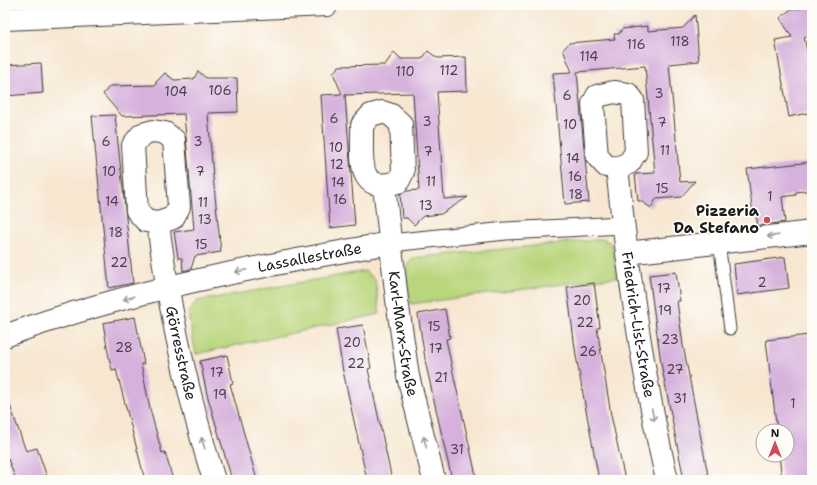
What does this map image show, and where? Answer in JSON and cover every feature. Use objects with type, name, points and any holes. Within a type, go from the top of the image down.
[{"type":"street","points":[[5,19],[327,5]]},
{"type":"street","name":"Friedrich-List-Straße","points":[[617,168],[626,253],[640,348],[668,480]]},
{"type":"street","name":"Karl-Marx-Straße","points":[[384,186],[390,244],[408,376],[434,480]]},
{"type":"street","name":"Görresstraße","points":[[158,224],[166,286],[196,420],[214,480]]},
{"type":"street","name":"Lassallestraße","points":[[5,336],[166,286],[278,263],[390,244],[506,231],[623,225]]},
{"type":"street","points":[[626,253],[812,232]]},
{"type":"lane","points":[[719,242],[730,329]]},
{"type":"green space","points":[[604,239],[612,244],[617,277],[411,304],[405,271],[412,258]]},
{"type":"green space","points":[[365,271],[375,279],[380,314],[196,354],[188,313],[197,301]]},
{"type":"building","points":[[812,6],[812,35],[804,37],[812,75],[812,112],[789,117],[775,40],[792,37],[780,18],[790,10]]},
{"type":"building","points":[[695,15],[699,61],[669,64],[680,182],[695,181],[681,197],[656,199],[651,208],[641,201],[638,201],[635,174],[655,173],[645,66],[577,72],[589,202],[565,204],[553,73],[572,72],[563,50],[569,43],[615,39],[614,34],[619,34],[622,29],[648,26],[648,31],[683,28]]},
{"type":"building","points":[[428,51],[437,58],[466,57],[467,91],[437,92],[444,199],[468,197],[441,214],[423,216],[414,225],[407,218],[402,218],[400,194],[407,191],[419,190],[413,93],[345,95],[355,225],[330,228],[321,95],[342,94],[333,73],[339,66],[385,65],[394,52],[401,59],[422,59]]},
{"type":"building","points":[[41,63],[43,93],[5,96],[5,65]]},
{"type":"building","points":[[198,71],[206,78],[237,78],[238,112],[208,113],[221,252],[195,256],[191,269],[183,271],[182,258],[178,258],[174,232],[194,229],[184,114],[122,116],[103,94],[110,86],[156,85],[156,82],[165,73],[174,80],[194,79]]},
{"type":"building","points":[[115,115],[133,283],[109,288],[92,116]]},
{"type":"building","points":[[812,162],[812,190],[796,192],[796,195],[782,197],[785,222],[758,226],[756,214],[753,214],[747,169]]},
{"type":"building","points":[[785,257],[789,288],[737,295],[734,264]]},
{"type":"building","points":[[676,272],[680,301],[677,301],[683,345],[709,480],[684,480],[661,363],[649,275]]},
{"type":"building","points":[[594,283],[600,327],[597,328],[611,415],[625,480],[599,480],[576,356],[567,287]]},
{"type":"building","points":[[445,309],[450,338],[446,339],[477,480],[452,480],[426,365],[418,314]]},
{"type":"building","points":[[135,317],[144,364],[141,364],[150,409],[162,453],[165,452],[173,480],[145,480],[116,369],[112,370],[109,358],[103,323]]},
{"type":"building","points":[[363,325],[371,368],[368,369],[392,480],[367,480],[343,371],[336,329]]},
{"type":"building","points":[[809,335],[812,364],[812,480],[782,480],[780,463],[795,463],[795,423],[776,423],[766,340]]},
{"type":"building","points":[[227,355],[233,383],[230,384],[257,480],[232,480],[207,394],[200,361]]},
{"type":"building","points":[[7,397],[26,451],[37,448],[48,480],[16,480],[8,459],[5,460],[5,398]]},
{"type":"place","name":"Pizzeria Da Stefano","points":[[767,220]]}]
